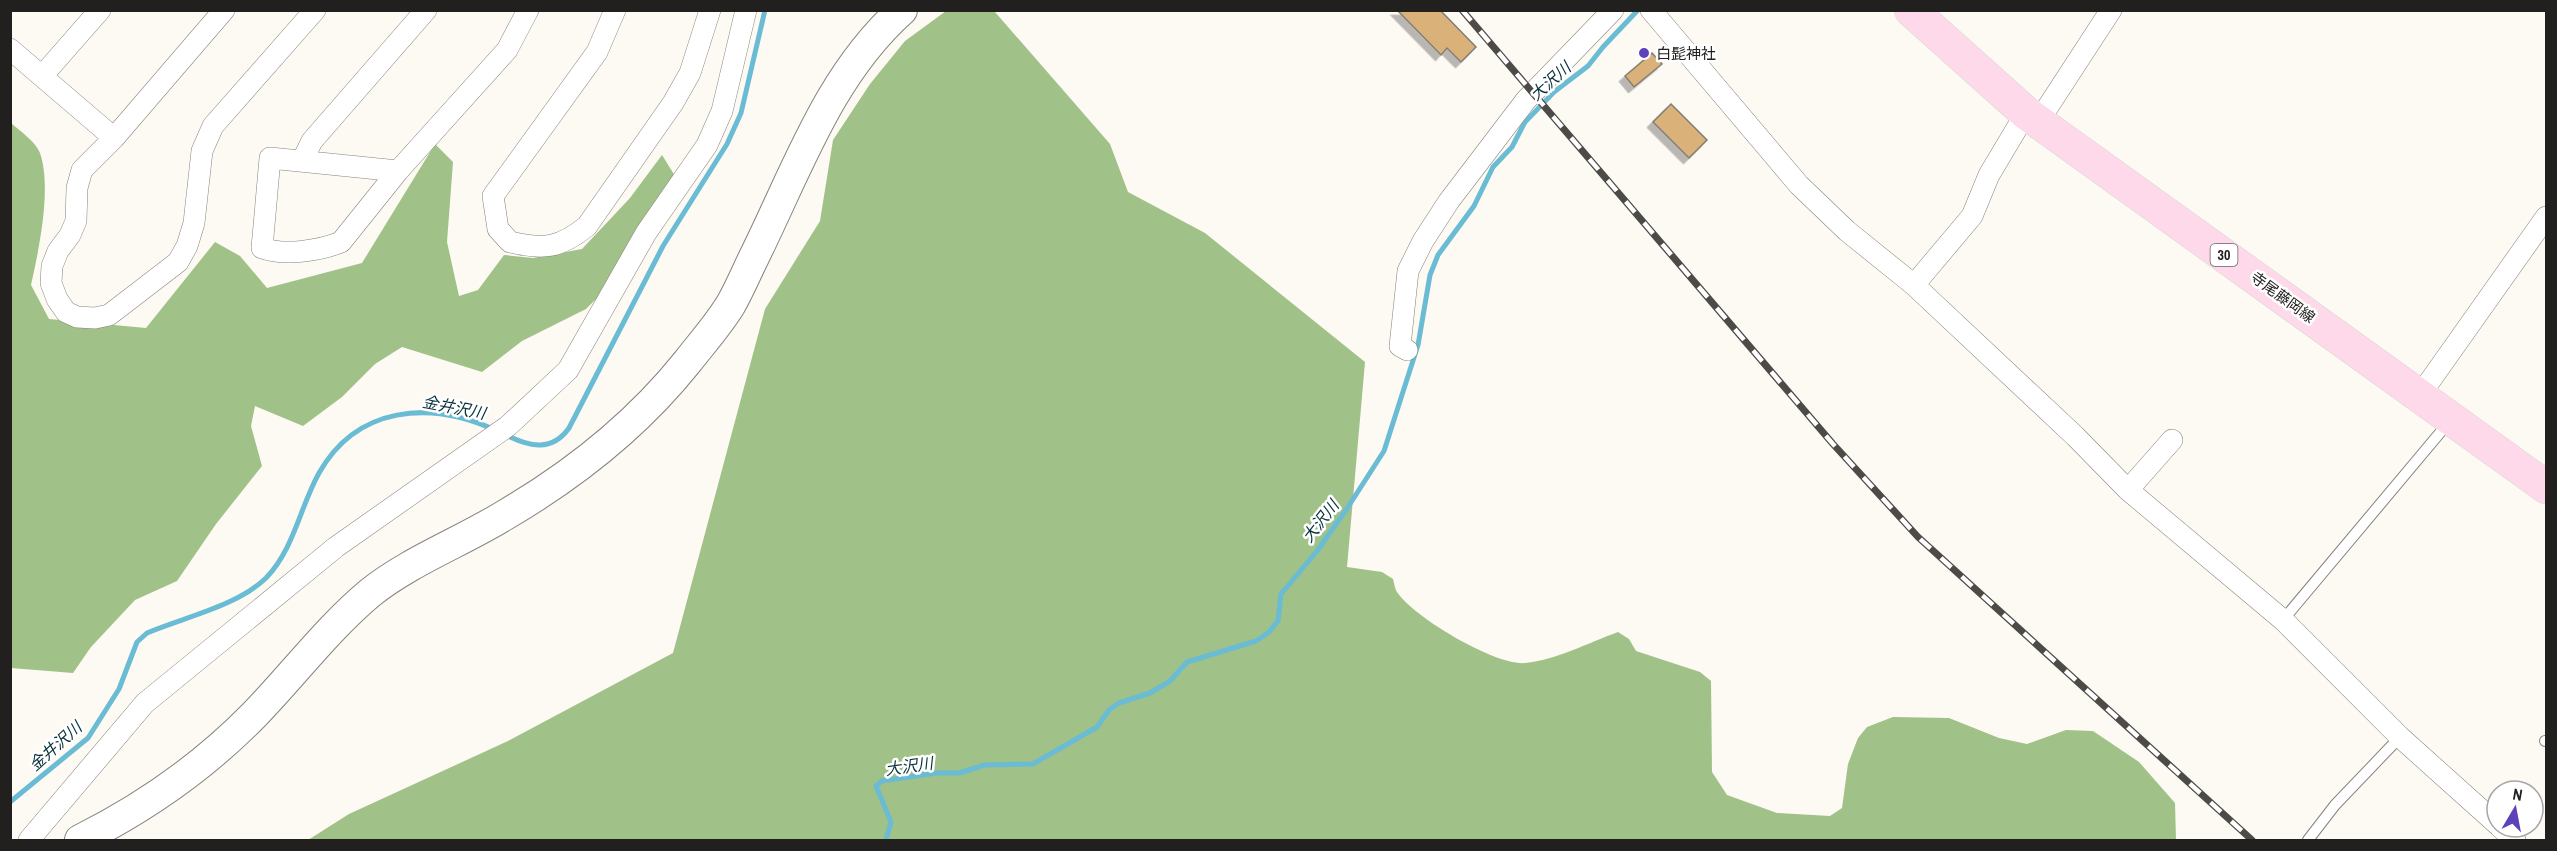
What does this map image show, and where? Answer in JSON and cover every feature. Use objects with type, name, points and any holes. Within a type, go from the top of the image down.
[{"type":"main road","name":"寺尾藤岡線","points":[[1911,10],[2032,117],[2547,487]]},
{"type":"street","points":[[43,75],[100,10]]},
{"type":"street","points":[[224,10],[114,138],[82,170],[77,188],[76,222],[58,251],[52,266],[51,283],[57,299],[66,312],[78,317],[95,318],[109,315],[178,262],[188,246],[194,223],[202,152],[213,126],[315,10]]},
{"type":"street","points":[[302,161],[312,141],[426,10]]},
{"type":"street","points":[[398,171],[270,158],[262,248],[275,253],[331,246],[341,242],[398,171],[507,50],[528,10]]},
{"type":"street","points":[[615,10],[597,52],[494,196],[498,229],[510,243],[546,248],[570,240],[587,226],[673,103],[690,73],[710,10]]},
{"type":"street","points":[[29,840],[145,703],[336,547],[508,426],[568,370],[646,233],[707,145],[722,111],[746,10]]},
{"type":"street","points":[[80,840],[153,800],[203,760],[252,717],[339,623],[371,592],[505,516],[570,473],[639,417],[687,362],[730,304],[818,120],[852,68],[884,27],[902,10]]},
{"type":"street","points":[[1407,350],[1400,346],[1407,271],[1423,241],[1449,201],[1526,100],[1612,10]]},
{"type":"street","points":[[1651,10],[1799,185],[1847,231],[1914,285],[2075,435],[2128,490],[2283,620],[2400,737],[2485,813]]},
{"type":"street","points":[[1914,285],[1972,216],[1989,175],[2111,10]]},
{"type":"street","points":[[10,49],[114,138]]},
{"type":"street","points":[[2420,395],[2547,217]]},
{"type":"street","points":[[2128,490],[2172,440]]},
{"type":"lane","points":[[2283,620],[2452,420]]},
{"type":"lane","points":[[2308,840],[2334,805],[2400,737]]},
{"type":"green space","points":[[946,11],[997,11],[995,12],[1110,144],[1128,192],[1205,233],[1365,362],[1347,567],[1382,572],[1393,579],[1396,591],[1420,614],[1456,638],[1495,657],[1512,662],[1537,661],[1618,632],[1629,639],[1636,651],[1700,672],[1711,681],[1712,772],[1727,795],[1777,813],[1830,816],[1842,808],[1848,764],[1858,738],[1867,727],[1893,717],[1949,718],[1999,738],[2027,744],[2066,730],[2093,731],[2139,762],[2175,803],[2176,840],[308,840],[349,814],[508,741],[673,653],[765,309],[820,221],[833,140],[870,84],[905,41]]},
{"type":"green space","points":[[11,123],[35,145],[40,153],[43,167],[45,201],[31,285],[49,319],[146,328],[215,242],[240,256],[267,288],[362,263],[435,144],[453,162],[447,242],[459,296],[478,290],[504,255],[533,258],[582,249],[630,198],[662,155],[680,184],[632,263],[586,309],[522,341],[482,372],[402,347],[375,364],[342,397],[303,426],[255,406],[251,426],[262,466],[216,524],[177,581],[135,600],[91,647],[73,673],[11,668]]},
{"type":"building","points":[[1397,10],[1440,10],[1476,47],[1461,62],[1447,48],[1441,55]]},
{"type":"building","points":[[1652,53],[1662,64],[1634,87],[1625,76]]},
{"type":"building","points":[[1671,104],[1707,140],[1689,158],[1653,122]]},
{"type":"waterway","name":"金井沢川","points":[[506,435],[540,445],[555,441],[569,428],[663,246],[727,144],[741,113],[765,10]]},
{"type":"waterway","name":"大沢川","points":[[886,840],[891,822],[876,786],[882,781],[936,773],[959,773],[985,765],[1033,764],[1097,727],[1109,710],[1119,703],[1150,693],[1170,681],[1187,662],[1256,641],[1269,632],[1278,621],[1281,594],[1317,551],[1384,451],[1418,345],[1430,275],[1438,255],[1474,206],[1493,167],[1512,147],[1525,122],[1554,92],[1588,66],[1638,10]]},
{"type":"waterway","name":"金井沢川","points":[[10,802],[88,738],[119,689],[137,642],[147,633],[226,603],[254,588],[266,578],[276,567],[290,541],[319,473],[335,451],[353,434],[374,422],[397,415],[421,413],[470,420],[495,430]]},
{"type":"railway","points":[[1462,10],[1833,444],[1918,537],[2252,840]]},
{"type":"place","name":"白髭神社","points":[[1644,53]]}]
